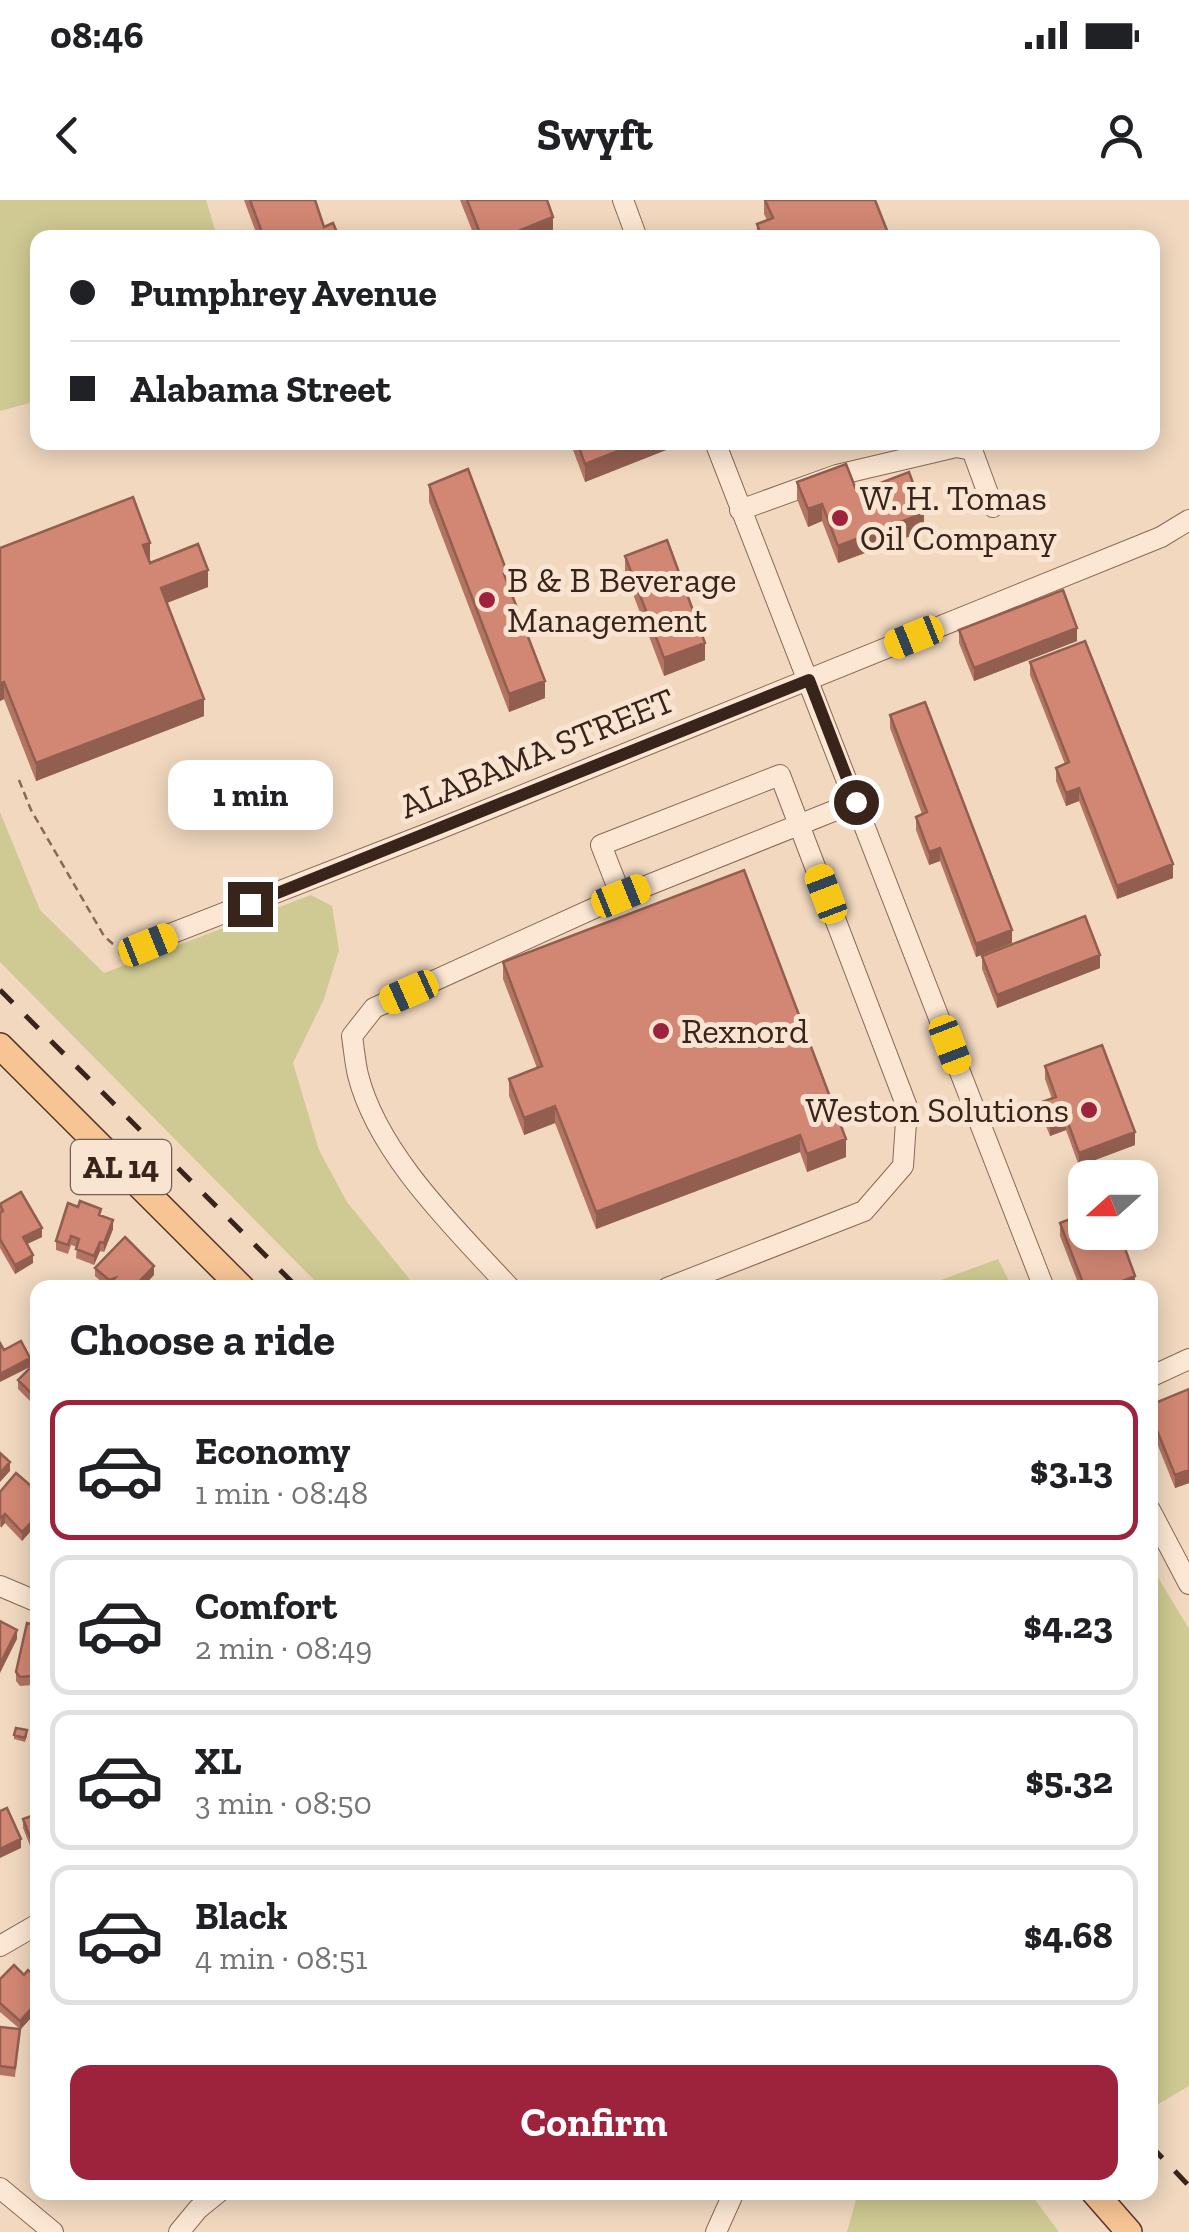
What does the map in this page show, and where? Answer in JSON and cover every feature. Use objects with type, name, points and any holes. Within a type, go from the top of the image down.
[{"type":"main road","name":"AL 14","points":[[0,1046],[234,1280]]},
{"type":"main road","points":[[1101,2200],[1129,2232]]},
{"type":"street","points":[[623,200],[634,230]]},
{"type":"street","points":[[717,450],[1041,1280]]},
{"type":"street","points":[[740,510],[836,475],[939,450]]},
{"type":"street","points":[[972,450],[992,507]]},
{"type":"street","name":"ALABAMA STREET","points":[[129,950],[809,680],[1161,536],[1189,520]]},
{"type":"street","points":[[621,896],[601,845],[780,774],[906,1107],[902,1166],[864,1210],[687,1280]]},
{"type":"street","points":[[503,1280],[422,1192],[386,1138],[358,1077],[352,1036],[374,1008],[621,896],[856,802]]},
{"type":"street","points":[[1158,1373],[1189,1359]]},
{"type":"street","points":[[1158,1525],[1189,1584]]},
{"type":"street","points":[[0,1586],[30,1599]]},
{"type":"street","points":[[0,1946],[30,1928]]},
{"type":"street","points":[[0,2188],[53,2232]]},
{"type":"street","points":[[179,2232],[209,2200]]},
{"type":"street","points":[[716,2232],[730,2200]]},
{"type":"path","points":[[19,780],[31,810],[104,936],[129,950]]},
{"type":"shaded area","points":[[0,200],[206,200],[215,230],[30,230],[30,403],[0,411]]},
{"type":"shaded area","points":[[0,812],[40,910],[104,973],[311,895],[332,906],[339,950],[324,999],[293,1063],[319,1150],[347,1202],[410,1280],[314,1280],[0,962]]},
{"type":"shaded area","points":[[998,1259],[1008,1280],[941,1280]]},
{"type":"shaded area","points":[[1158,1577],[1189,1629],[1189,2086],[1158,2104]]},
{"type":"shaded area","points":[[856,2200],[1035,2200],[1059,2232],[847,2232]]},
{"type":"building","points":[[250,200],[315,200],[324,227],[333,223],[336,230],[261,230]]},
{"type":"building","points":[[467,200],[547,200],[553,217],[521,230],[479,230]]},
{"type":"building","points":[[765,200],[875,200],[887,230],[759,230],[757,224],[773,218]]},
{"type":"building","points":[[580,450],[621,450],[585,464]]},
{"type":"building","points":[[846,464],[857,492],[909,472],[924,513],[838,546],[822,504],[808,509],[797,482]]},
{"type":"building","points":[[468,469],[545,681],[509,694],[429,485]]},
{"type":"building","points":[[133,497],[150,543],[143,545],[150,563],[198,544],[208,570],[161,588],[204,699],[36,763],[4,682],[0,684],[0,548]]},
{"type":"building","points":[[667,540],[705,643],[664,658],[625,556]]},
{"type":"building","points":[[1063,590],[1077,628],[974,668],[959,630]]},
{"type":"building","points":[[1085,641],[1173,864],[1117,886],[1079,788],[1066,793],[1056,768],[1069,762],[1030,662]]},
{"type":"building","points":[[925,702],[1012,930],[976,944],[940,848],[929,852],[916,817],[927,812],[890,715]]},
{"type":"building","name":"Rexnord","points":[[744,870],[846,1139],[807,1154],[800,1135],[596,1212],[555,1106],[524,1118],[509,1079],[542,1066],[503,962]]},
{"type":"building","points":[[1085,916],[1100,955],[997,995],[982,956]]},
{"type":"building","points":[[1102,1045],[1135,1132],[1079,1153],[1066,1117],[1050,1123],[1042,1102],[1056,1097],[1045,1066]]},
{"type":"building","points":[[21,1192],[42,1228],[23,1237],[33,1255],[15,1265],[0,1239],[0,1204]]},
{"type":"building","points":[[80,1201],[101,1209],[99,1215],[113,1220],[94,1256],[76,1249],[79,1239],[71,1236],[68,1245],[56,1241],[68,1203],[78,1207]]},
{"type":"building","points":[[1068,1220],[1068,1244],[1060,1223]]},
{"type":"building","points":[[125,1237],[154,1266],[141,1280],[109,1280],[95,1268]]},
{"type":"building","points":[[1070,1250],[1126,1250],[1135,1276],[1125,1280],[1082,1280]]},
{"type":"building","points":[[21,1341],[30,1358],[0,1374],[0,1343],[4,1350]]},
{"type":"building","points":[[30,1368],[30,1392],[18,1380]]},
{"type":"building","points":[[1189,1389],[1189,1470],[1175,1475],[1158,1433],[1158,1402]]},
{"type":"building","points":[[0,1453],[10,1462],[0,1473]]},
{"type":"building","points":[[16,1473],[30,1485],[30,1524],[22,1532],[5,1514],[0,1518],[0,1492]]},
{"type":"building","points":[[0,1621],[17,1630],[0,1664]]},
{"type":"building","points":[[27,1623],[30,1676],[20,1677],[16,1672]]},
{"type":"building","points":[[16,1728],[27,1730],[25,1738],[14,1735]]},
{"type":"building","points":[[7,1808],[21,1839],[0,1849],[0,1811]]},
{"type":"building","points":[[30,1816],[30,1837],[23,1819]]},
{"type":"building","points":[[14,1965],[24,1975],[30,1972],[30,2010],[20,2021],[0,2003],[0,1979]]},
{"type":"building","points":[[0,2027],[20,2029],[15,2068],[0,2066]]},
{"type":"railway","points":[[0,990],[290,1280]]},
{"type":"railway","points":[[1158,2153],[1189,2186]]},
{"type":"place","name":"W. H. Tomas Oil Company","points":[[840,518]]},
{"type":"place","name":"B & B Beverage Management","points":[[487,600]]},
{"type":"place","name":"Rexnord","points":[[661,1031]]},
{"type":"place","name":"Weston Solutions","points":[[1089,1110]]},
{"type":"route","points":[[250,904],[809,680],[856,802]]}]
